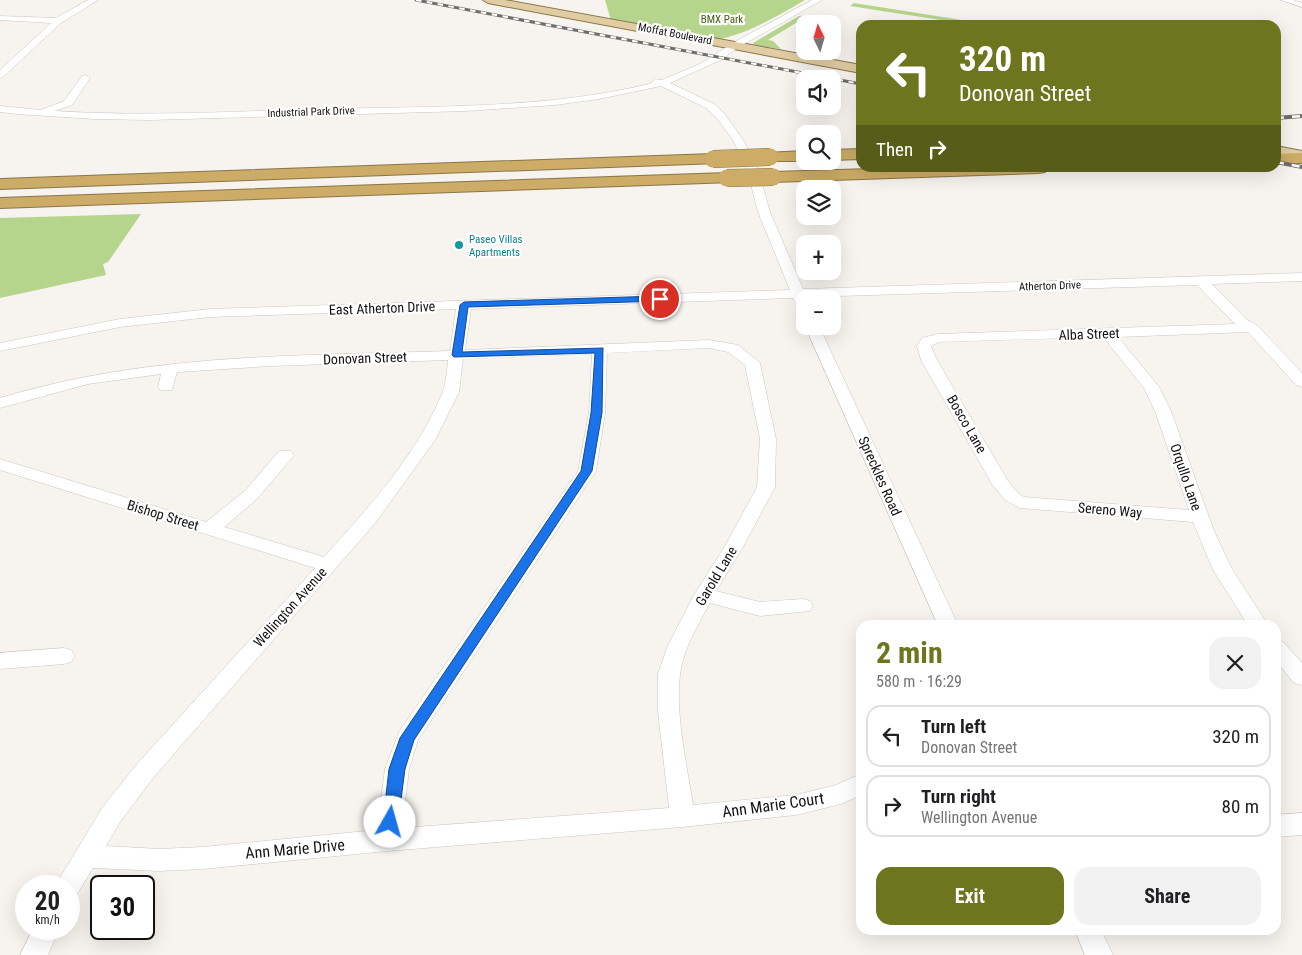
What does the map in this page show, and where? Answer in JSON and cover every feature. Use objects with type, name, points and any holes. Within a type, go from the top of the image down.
[{"type":"highway","points":[[1281,141],[1302,140]]},
{"type":"highway","points":[[841,155],[856,154]]},
{"type":"highway","points":[[0,184],[796,156]]},
{"type":"highway","points":[[1281,159],[1302,157]]},
{"type":"highway","points":[[0,203],[921,172]]},
{"type":"main road","name":"Moffat Boulevard","points":[[488,0],[856,68]]},
{"type":"main road","points":[[1281,151],[1302,157]]},
{"type":"street","points":[[0,75],[58,21],[94,0]]},
{"type":"street","name":"Industrial Park Drive","points":[[0,109],[26,114],[140,117],[514,106],[582,98],[624,92],[703,66],[731,50],[734,46],[818,0]]},
{"type":"street","points":[[1285,0],[1301,5]]},
{"type":"street","points":[[0,18],[58,21]]},
{"type":"street","points":[[41,113],[68,103],[85,78]]},
{"type":"street","points":[[657,81],[709,106],[724,119],[742,150],[762,195],[764,212],[796,290]]},
{"type":"street","name":"Industrial Park Drive","points":[[0,102],[38,109],[41,113]]},
{"type":"street","name":"Atherton Drive","points":[[841,293],[1302,277]]},
{"type":"street","points":[[1200,280],[1242,323],[1252,328],[1302,382]]},
{"type":"street","points":[[1215,280],[1255,322],[1252,328]]},
{"type":"street","name":"East Atherton Drive","points":[[0,347],[120,323],[210,313],[796,294]]},
{"type":"street","name":"Wellington Avenue","points":[[75,875],[111,815],[145,771],[370,518],[426,440],[451,392],[464,305]]},
{"type":"street","name":"Alba Street","points":[[927,341],[938,338],[1252,328]]},
{"type":"street","name":"Orqullo Lane","points":[[1107,333],[1151,387],[1163,410],[1200,517],[1223,570],[1255,620]]},
{"type":"street","name":"Spreckles Road","points":[[816,335],[946,620]]},
{"type":"street","name":"Bosco Lane","points":[[927,341],[924,346],[934,368],[1001,484],[1011,496],[1020,502]]},
{"type":"street","name":"Donovan Street","points":[[0,403],[26,394],[86,379],[215,363],[600,350],[709,344],[733,348]]},
{"type":"street","name":"Garold Lane","points":[[682,817],[669,711],[669,674],[678,645],[704,595],[734,546],[766,487],[768,439],[752,363],[733,348]]},
{"type":"street","points":[[388,840],[397,769],[407,738],[587,471],[597,413],[600,350]]},
{"type":"street","points":[[166,387],[170,369]]},
{"type":"street","points":[[209,529],[251,495],[285,455]]},
{"type":"street","name":"Bishop Street","points":[[0,464],[327,565]]},
{"type":"street","name":"Sereno Way","points":[[1020,502],[1200,517]]},
{"type":"street","points":[[704,595],[760,609],[803,606]]},
{"type":"street","points":[[1281,653],[1302,677]]},
{"type":"street","points":[[0,661],[64,656]]},
{"type":"street","name":"Ann Marie Court","points":[[682,817],[796,805],[841,794],[856,786]]},
{"type":"street","name":"Ann Marie Drive","points":[[86,856],[159,860],[194,858],[388,840],[682,817]]},
{"type":"street","points":[[1281,826],[1302,824]]},
{"type":"street","points":[[1090,935],[1100,955]]},
{"type":"street","points":[[34,955],[41,940]]},
{"type":"green space","name":"BMX Park","points":[[605,0],[805,0],[750,29],[717,39],[611,20]]},
{"type":"green space","points":[[854,3],[962,20],[941,20],[850,6]]},
{"type":"green space","points":[[796,18],[796,23],[768,40],[773,41],[781,49],[754,45],[753,43]]},
{"type":"green space","points":[[141,214],[108,262],[103,264],[106,275],[0,298],[0,218]]},
{"type":"railway","points":[[416,0],[856,83]]},
{"type":"railway","points":[[1281,118],[1302,116]]},
{"type":"railway","points":[[1281,163],[1302,167]]},
{"type":"place","name":"Paseo Villas Apartments","points":[[459,245]]},
{"type":"route","points":[[390,822],[397,769],[407,738],[587,471],[597,413],[600,350],[457,355],[464,305],[660,299]]}]
